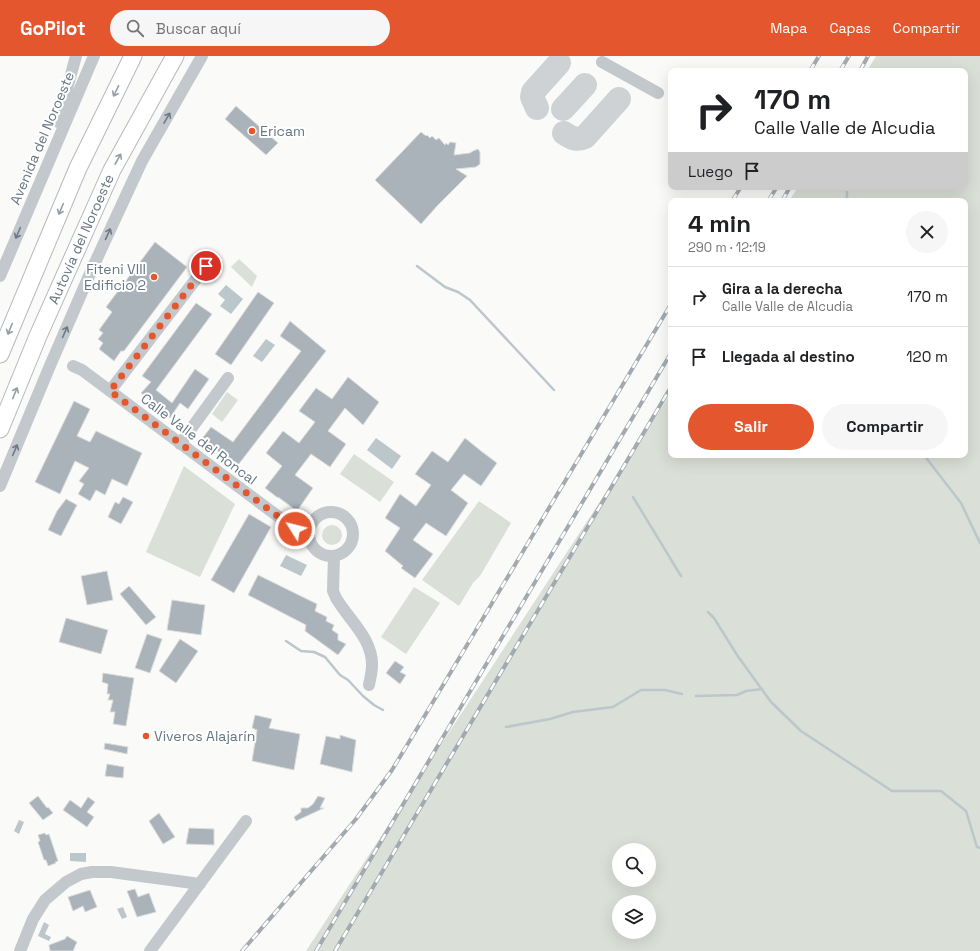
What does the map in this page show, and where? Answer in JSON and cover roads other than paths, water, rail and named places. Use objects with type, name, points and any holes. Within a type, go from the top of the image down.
[{"type":"highway","name":"Autovía del Noroeste","points":[[0,354],[78,168],[133,56]]},
{"type":"highway","name":"Autovía del Noroeste","points":[[0,429],[38,336],[112,170],[175,56]]},
{"type":"street","points":[[47,163],[76,56]]},
{"type":"street","name":"Avenida del Noroeste","points":[[0,276],[94,56]]},
{"type":"street","points":[[0,486],[49,368],[139,168],[202,56]]},
{"type":"street","points":[[601,58],[658,93]]},
{"type":"street","points":[[110,391],[206,266]]},
{"type":"street","name":"Calle Valle del Roncal","points":[[74,366],[82,370],[295,529],[308,532]]},
{"type":"street","points":[[180,444],[228,378]]},
{"type":"street","points":[[331,511],[345,516],[353,529],[351,544],[347,550],[334,556],[321,554],[315,550],[309,539],[308,532],[313,520],[324,513],[331,511]]},
{"type":"street","points":[[334,556],[333,591],[336,598],[369,646],[372,667],[369,685]]},
{"type":"street","points":[[150,951],[246,821]]},
{"type":"street","points":[[20,951],[33,919],[44,900],[60,885],[81,874],[92,872],[112,872],[200,884]]},
{"type":"waterway","points":[[847,192],[847,198]]},
{"type":"waterway","points":[[417,266],[445,287],[458,292],[470,300],[554,390]]},
{"type":"waterway","points":[[926,458],[961,503],[980,543]]},
{"type":"waterway","points":[[633,497],[681,576]]},
{"type":"waterway","points":[[708,612],[714,618],[737,655],[771,702],[801,731],[892,791],[941,791],[966,811],[977,847],[980,848]]},
{"type":"waterway","points":[[286,641],[301,651],[314,652],[325,657],[340,675],[348,680],[374,705],[383,710]]},
{"type":"waterway","points":[[696,696],[737,695],[746,691],[762,689]]},
{"type":"waterway","points":[[506,727],[550,719],[573,712],[613,707],[641,690],[665,690],[682,694]]},
{"type":"railway","points":[[812,68],[819,56]]},
{"type":"railway","points":[[842,68],[849,56]]},
{"type":"railway","points":[[862,68],[868,56]]},
{"type":"railway","points":[[734,198],[739,190]]},
{"type":"railway","points":[[770,198],[775,190]]},
{"type":"railway","points":[[784,198],[788,190]]},
{"type":"railway","points":[[242,951],[356,819],[392,770],[668,309]]},
{"type":"railway","points":[[316,951],[668,358]]},
{"type":"railway","points":[[335,951],[668,392]]},
{"type":"place","name":"Ericam","points":[[252,131]]},
{"type":"place","name":"Fiteni VIII Edificio 2","points":[[154,277]]},
{"type":"place","name":"Viveros Alajarín","points":[[146,736]]}]
